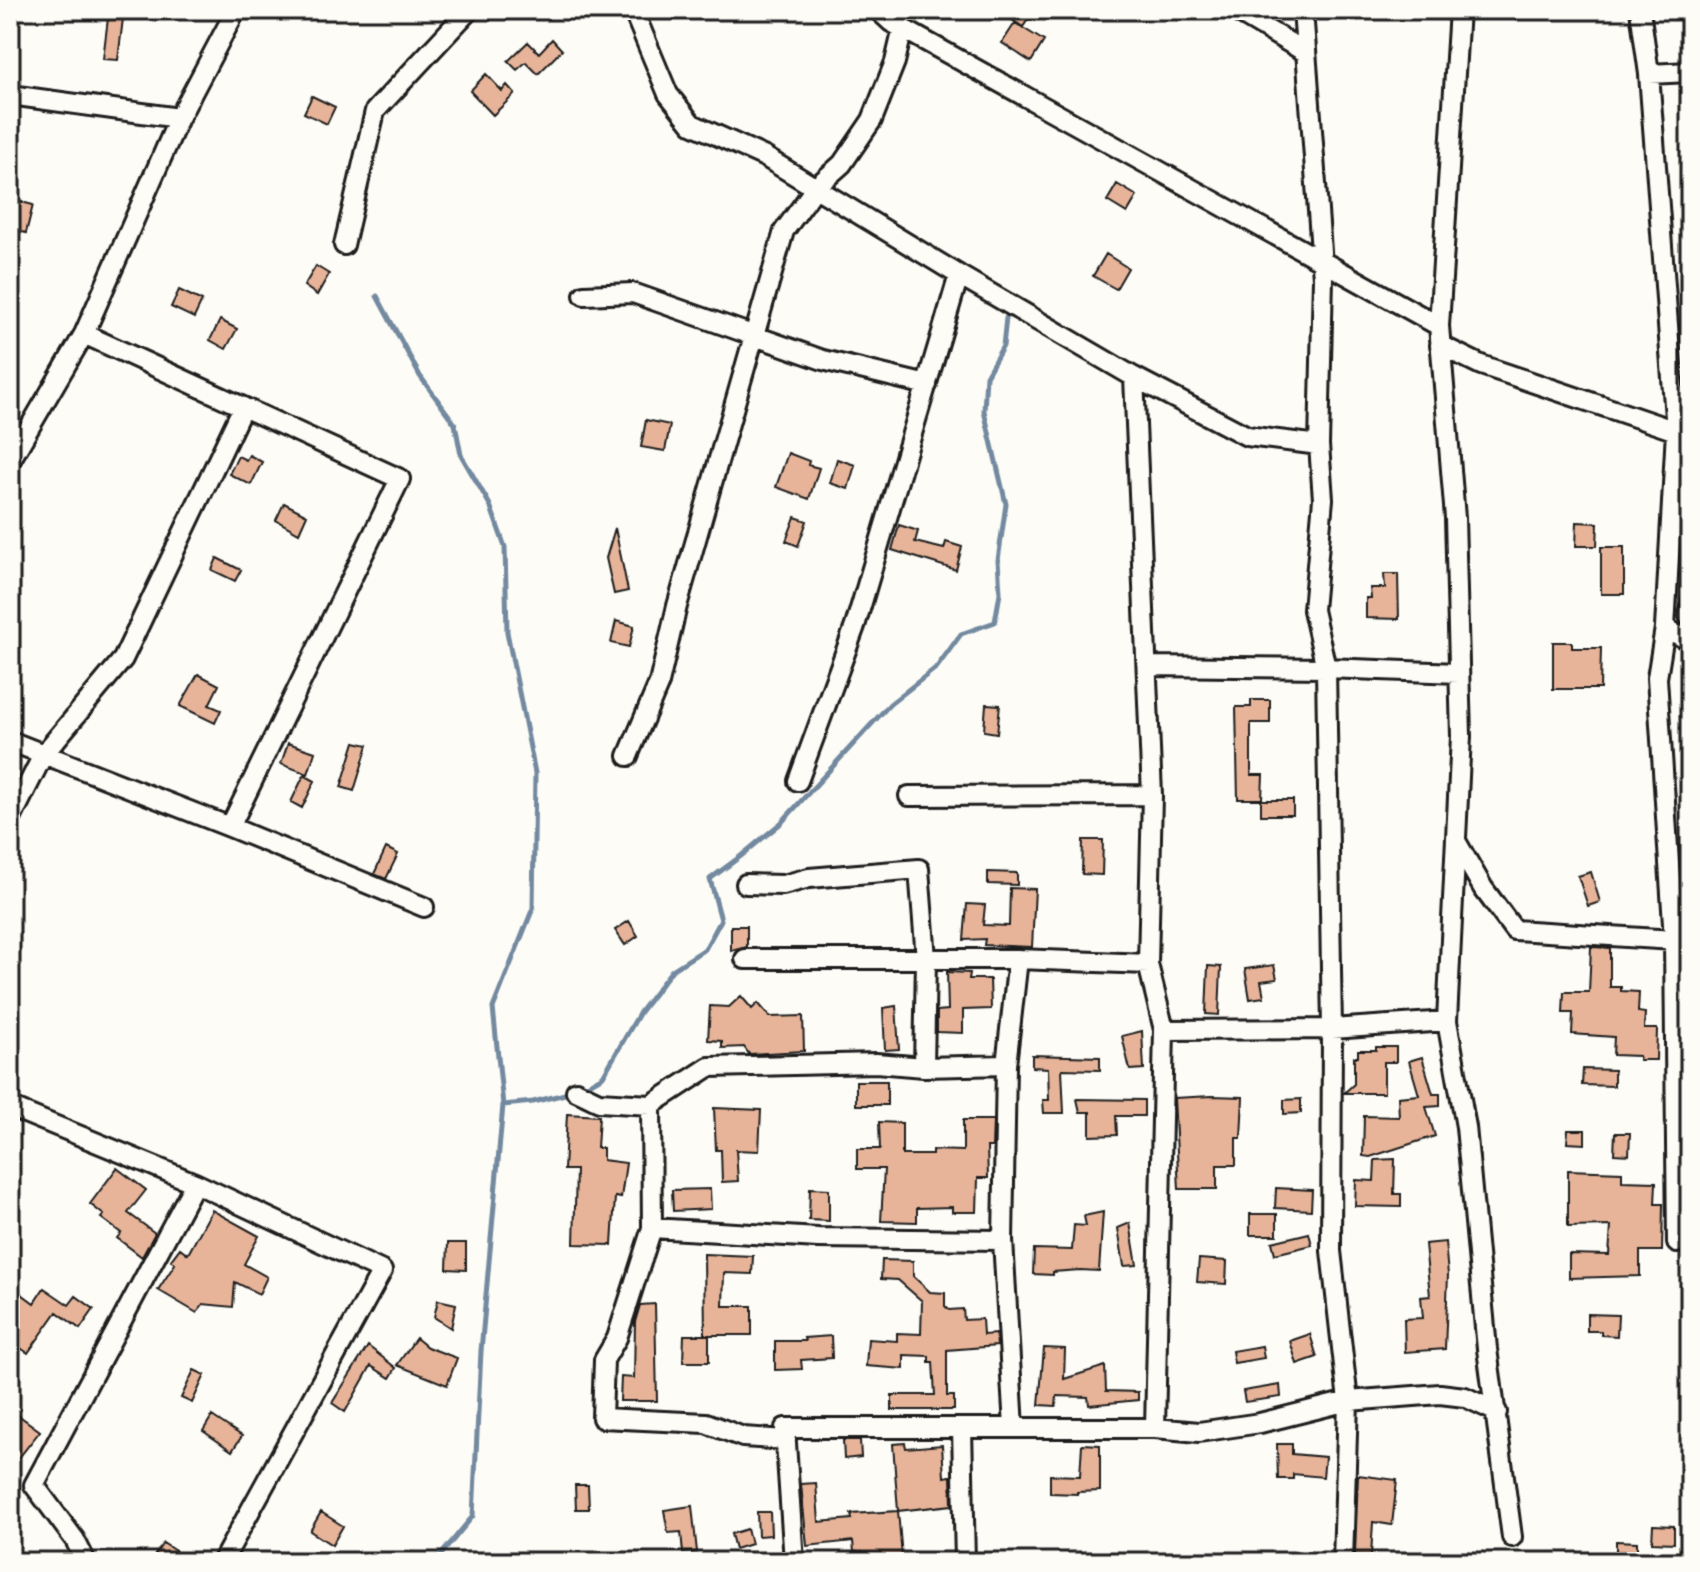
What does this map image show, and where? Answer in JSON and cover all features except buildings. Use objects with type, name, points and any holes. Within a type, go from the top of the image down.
[{"type":"street","points":[[10,461],[84,334],[179,118],[236,10]]},
{"type":"street","points":[[344,245],[375,111],[469,10]]},
{"type":"street","points":[[633,10],[668,94],[692,124],[765,157],[1134,377],[1247,436],[1319,445]]},
{"type":"street","points":[[1234,10],[1305,52]]},
{"type":"street","points":[[1303,10],[1323,278],[1319,445],[1323,499],[1313,610],[1326,668],[1332,1029],[1331,1251],[1348,1401],[1343,1562]]},
{"type":"street","points":[[1459,10],[1439,326],[1455,518],[1461,736],[1447,1021],[1466,1127],[1487,1349],[1512,1537]]},
{"type":"street","points":[[1640,10],[1649,74],[1683,435],[1665,628],[1657,678],[1674,940],[1677,1243]]},
{"type":"street","points":[[628,756],[659,683],[677,606],[784,231],[816,187],[842,164],[872,120],[895,62],[892,18]]},
{"type":"street","points":[[892,18],[1439,326]]},
{"type":"street","points":[[1649,74],[1690,72]]},
{"type":"street","points":[[10,95],[179,118]]},
{"type":"street","points":[[798,781],[855,626],[959,275]]},
{"type":"street","points":[[584,295],[633,293],[823,360],[927,385]]},
{"type":"street","points":[[84,334],[400,479],[230,827]]},
{"type":"street","points":[[1440,345],[1481,365],[1683,435]]},
{"type":"street","points":[[1134,377],[1152,795],[1148,964],[1164,1030],[1155,1428]]},
{"type":"street","points":[[10,821],[43,755],[123,659],[243,407]]},
{"type":"street","points":[[1665,628],[1690,641]]},
{"type":"street","points":[[1147,666],[1459,673]]},
{"type":"street","points":[[10,741],[424,907]]},
{"type":"street","points":[[909,796],[1152,795]]},
{"type":"street","points":[[1456,841],[1483,888],[1514,930],[1674,940]]},
{"type":"street","points":[[746,884],[783,885],[809,878],[919,869],[926,959],[924,1067]]},
{"type":"street","points":[[745,959],[1018,959],[1148,964]]},
{"type":"street","points":[[1014,1428],[1003,1240],[1006,1065],[1018,959]]},
{"type":"street","points":[[1164,1030],[1332,1029],[1447,1021]]},
{"type":"street","points":[[576,1091],[599,1102],[651,1105],[709,1067],[876,1063],[924,1067],[1006,1065]]},
{"type":"street","points":[[651,1105],[652,1228],[617,1338],[604,1360],[602,1418],[706,1423],[743,1437],[786,1440]]},
{"type":"street","points":[[10,1107],[195,1183],[382,1271],[222,1562]]},
{"type":"street","points":[[86,1562],[75,1540],[34,1485],[195,1183]]},
{"type":"street","points":[[652,1228],[818,1238],[1003,1240]]},
{"type":"street","points":[[794,1562],[785,1428],[1155,1428],[1199,1432],[1260,1423],[1348,1401],[1440,1394],[1465,1397],[1497,1412]]},
{"type":"street","points":[[962,1428],[965,1562]]},
{"type":"waterway","points":[[377,296],[420,376],[455,424],[461,455],[490,505],[505,547],[507,632],[535,773],[533,908],[493,1008],[503,1105],[481,1351],[473,1516],[435,1562]]},
{"type":"waterway","points":[[582,1088],[603,1076],[640,1012],[672,970],[705,949],[721,920],[710,879],[781,823],[890,704],[937,667],[961,634],[995,622],[1000,593],[998,560],[1006,504],[984,411],[986,376],[1003,346],[1006,318]]},
{"type":"waterway","points":[[503,1105],[533,1102],[573,1092]]}]
